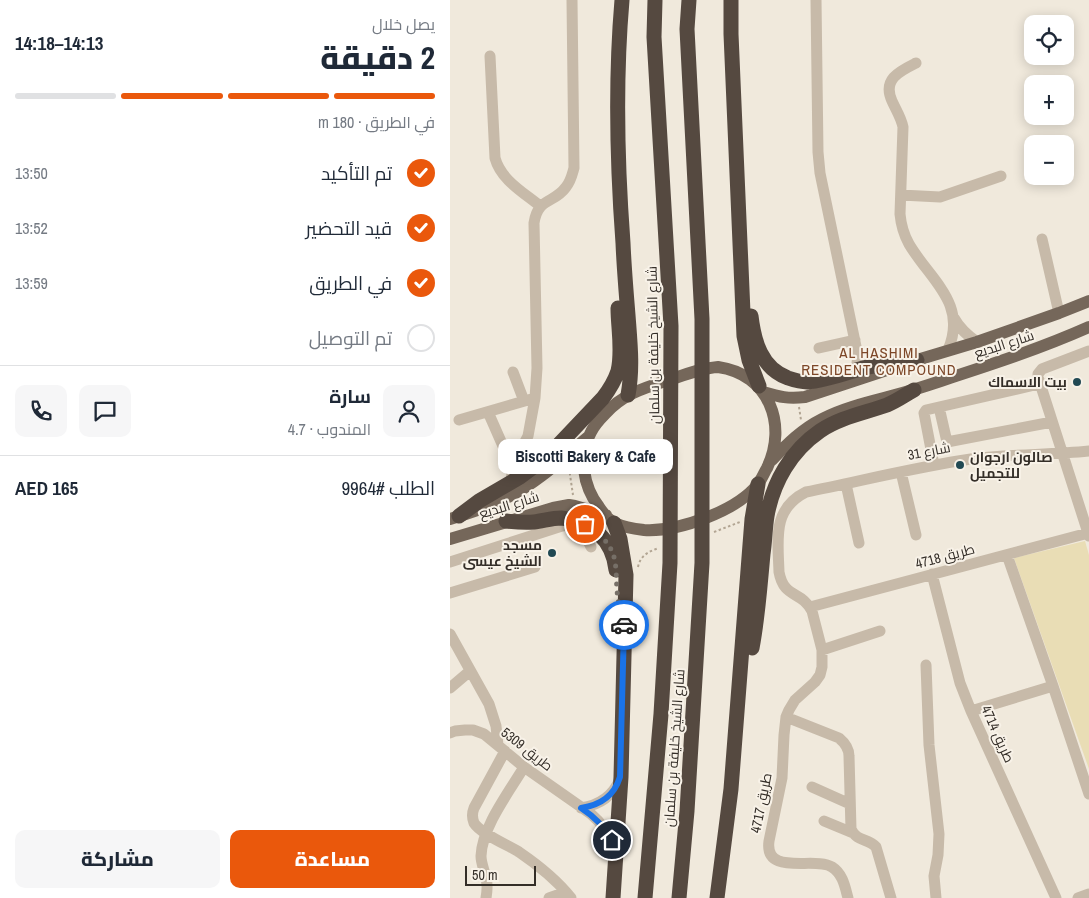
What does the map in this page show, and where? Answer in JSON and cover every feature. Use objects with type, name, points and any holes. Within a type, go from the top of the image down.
[{"type":"highway","points":[[622,0],[617,114],[619,188],[631,352],[628,395]]},
{"type":"highway","name":"شارع الشيخ خليفة بن سلمان","points":[[646,898],[661,714],[670,563],[671,326],[654,37],[655,0]]},
{"type":"highway","name":"شارع الشيخ خليفة بن سلمان","points":[[679,898],[687,811],[702,562],[702,319],[687,29],[689,0]]},
{"type":"highway","points":[[731,0],[744,336],[749,360],[761,389]]},
{"type":"highway","points":[[740,257],[745,268],[753,329],[760,354],[766,363],[784,376],[807,382],[822,379],[860,365],[917,360]]},
{"type":"highway","points":[[455,517],[511,483],[547,457],[603,398],[618,372],[620,361],[618,308],[621,291],[626,282]]},
{"type":"highway","points":[[740,683],[746,670],[753,644],[767,518],[772,495],[788,462],[797,451],[819,432],[846,418],[896,401],[914,390]]},
{"type":"highway","points":[[716,898],[731,789],[752,524],[758,484]]},
{"type":"highway","points":[[506,521],[520,523],[559,518],[585,524],[596,531],[606,541],[612,552],[624,628]]},
{"type":"highway","points":[[610,519],[620,539],[625,569],[620,777],[613,898]]},
{"type":"main road","name":"شارع البديع","points":[[761,389],[779,397],[806,397],[977,342],[1089,301]]},
{"type":"main road","name":"شارع البديع","points":[[769,464],[790,440],[821,419],[1054,343],[1089,328]]},
{"type":"main road","points":[[718,367],[731,368],[749,378],[761,389],[772,410],[776,430],[774,450],[758,484],[746,497],[714,515],[660,530],[643,530],[629,527],[610,519],[592,496],[584,473],[583,461],[588,437],[604,414],[628,395],[706,368],[718,367]]},
{"type":"main road","name":"شارع البديع","points":[[455,517],[486,507],[510,496],[543,474],[588,437]]},
{"type":"main road","name":"شارع البديع","points":[[450,539],[506,521],[569,505],[610,519]]},
{"type":"street","points":[[509,459],[526,441],[528,436],[529,400],[537,368],[534,223],[536,214],[540,206],[557,196],[565,188],[571,179],[574,168],[572,0]]},
{"type":"street","points":[[816,0],[820,173],[860,365]]},
{"type":"street","points":[[490,56],[497,166],[509,181],[540,206]]},
{"type":"street","points":[[916,63],[896,75],[892,80],[889,93],[903,127],[901,225],[909,244],[950,303],[954,324],[948,350]]},
{"type":"street","points":[[901,195],[940,197],[1001,176]]},
{"type":"street","points":[[1042,239],[1060,313]]},
{"type":"street","points":[[953,316],[962,329],[977,342]]},
{"type":"street","points":[[819,348],[855,340]]},
{"type":"street","points":[[1054,343],[1062,361]]},
{"type":"street","points":[[1089,351],[1042,369],[1038,374],[1039,384],[1089,535]]},
{"type":"street","points":[[513,372],[529,400]]},
{"type":"street","points":[[934,465],[924,413],[926,410],[1039,384]]},
{"type":"street","points":[[459,420],[529,400]]},
{"type":"street","points":[[939,407],[947,442]]},
{"type":"street","points":[[488,412],[509,459],[512,472],[511,483]]},
{"type":"street","points":[[930,445],[1052,422]]},
{"type":"street","name":"شارع 31","points":[[810,607],[803,599],[787,590],[783,585],[779,572],[778,530],[780,522],[787,507],[806,492],[934,465],[994,456],[1089,451]]},
{"type":"street","points":[[509,459],[521,467],[533,468]]},
{"type":"street","points":[[901,472],[916,535]]},
{"type":"street","points":[[846,484],[859,543]]},
{"type":"street","points":[[450,562],[562,526],[575,524],[582,530],[591,547]]},
{"type":"street","name":"طريق 4718","points":[[810,607],[1089,535]]},
{"type":"street","points":[[1007,555],[1089,794]]},
{"type":"street","points":[[450,592],[535,567]]},
{"type":"street","name":"طريق 4714","points":[[932,574],[955,665],[971,712],[1056,898]]},
{"type":"street","name":"طريق 4717","points":[[810,607],[822,650],[822,667],[820,675],[815,682],[795,700],[786,717],[782,778],[769,845],[770,852],[776,859],[784,863],[822,863],[833,868],[841,877],[848,898]]},
{"type":"street","points":[[822,650],[880,631]]},
{"type":"street","points":[[450,634],[493,715],[501,748],[472,812],[473,820],[485,833],[514,849],[537,865],[569,895]]},
{"type":"street","points":[[926,666],[929,745],[939,834],[934,876],[936,898]]},
{"type":"street","points":[[450,688],[470,671]]},
{"type":"street","points":[[971,712],[1053,686]]},
{"type":"street","points":[[786,717],[839,738],[845,744],[849,752],[851,825],[853,833]]},
{"type":"street","name":"طريق 5309","points":[[450,733],[456,730],[473,730],[484,734],[524,767],[591,814],[603,826],[612,840],[616,851]]},
{"type":"street","points":[[486,898],[486,880],[481,860],[485,833],[524,767]]},
{"type":"street","points":[[581,808],[590,807],[606,799],[617,786],[620,777]]},
{"type":"street","points":[[812,787],[850,804]]},
{"type":"street","points":[[824,821],[853,833],[859,838],[872,842],[876,847],[891,898]]},
{"type":"street","points":[[1078,898],[1089,894]]},
{"type":"street","points":[[549,898],[569,895]]},
{"type":"path","points":[[798,398],[803,430]]},
{"type":"path","points":[[566,455],[575,506]]},
{"type":"sand","points":[[1085,541],[1089,555],[1089,769],[1014,558]]},
{"type":"way so far","points":[[585,524],[606,541],[612,552],[619,604],[624,625]]},
{"type":"place","name":"بيت الاسماك","points":[[1077,382]]},
{"type":"place","name":"صالون ارجوان للتجميل","points":[[960,465]]},
{"type":"place","name":"Biscotti Bakery & Cafe","points":[[585,524]]},
{"type":"place","name":"مسجد الشيخ عيسى","points":[[552,553]]},
{"type":"district","name":"AL HASHIMI RESIDENT COMPOUND","points":[[879,360]]},
{"type":"route","points":[[612,840],[599,822],[581,808],[590,807],[606,799],[617,786],[620,777],[624,625]]}]
